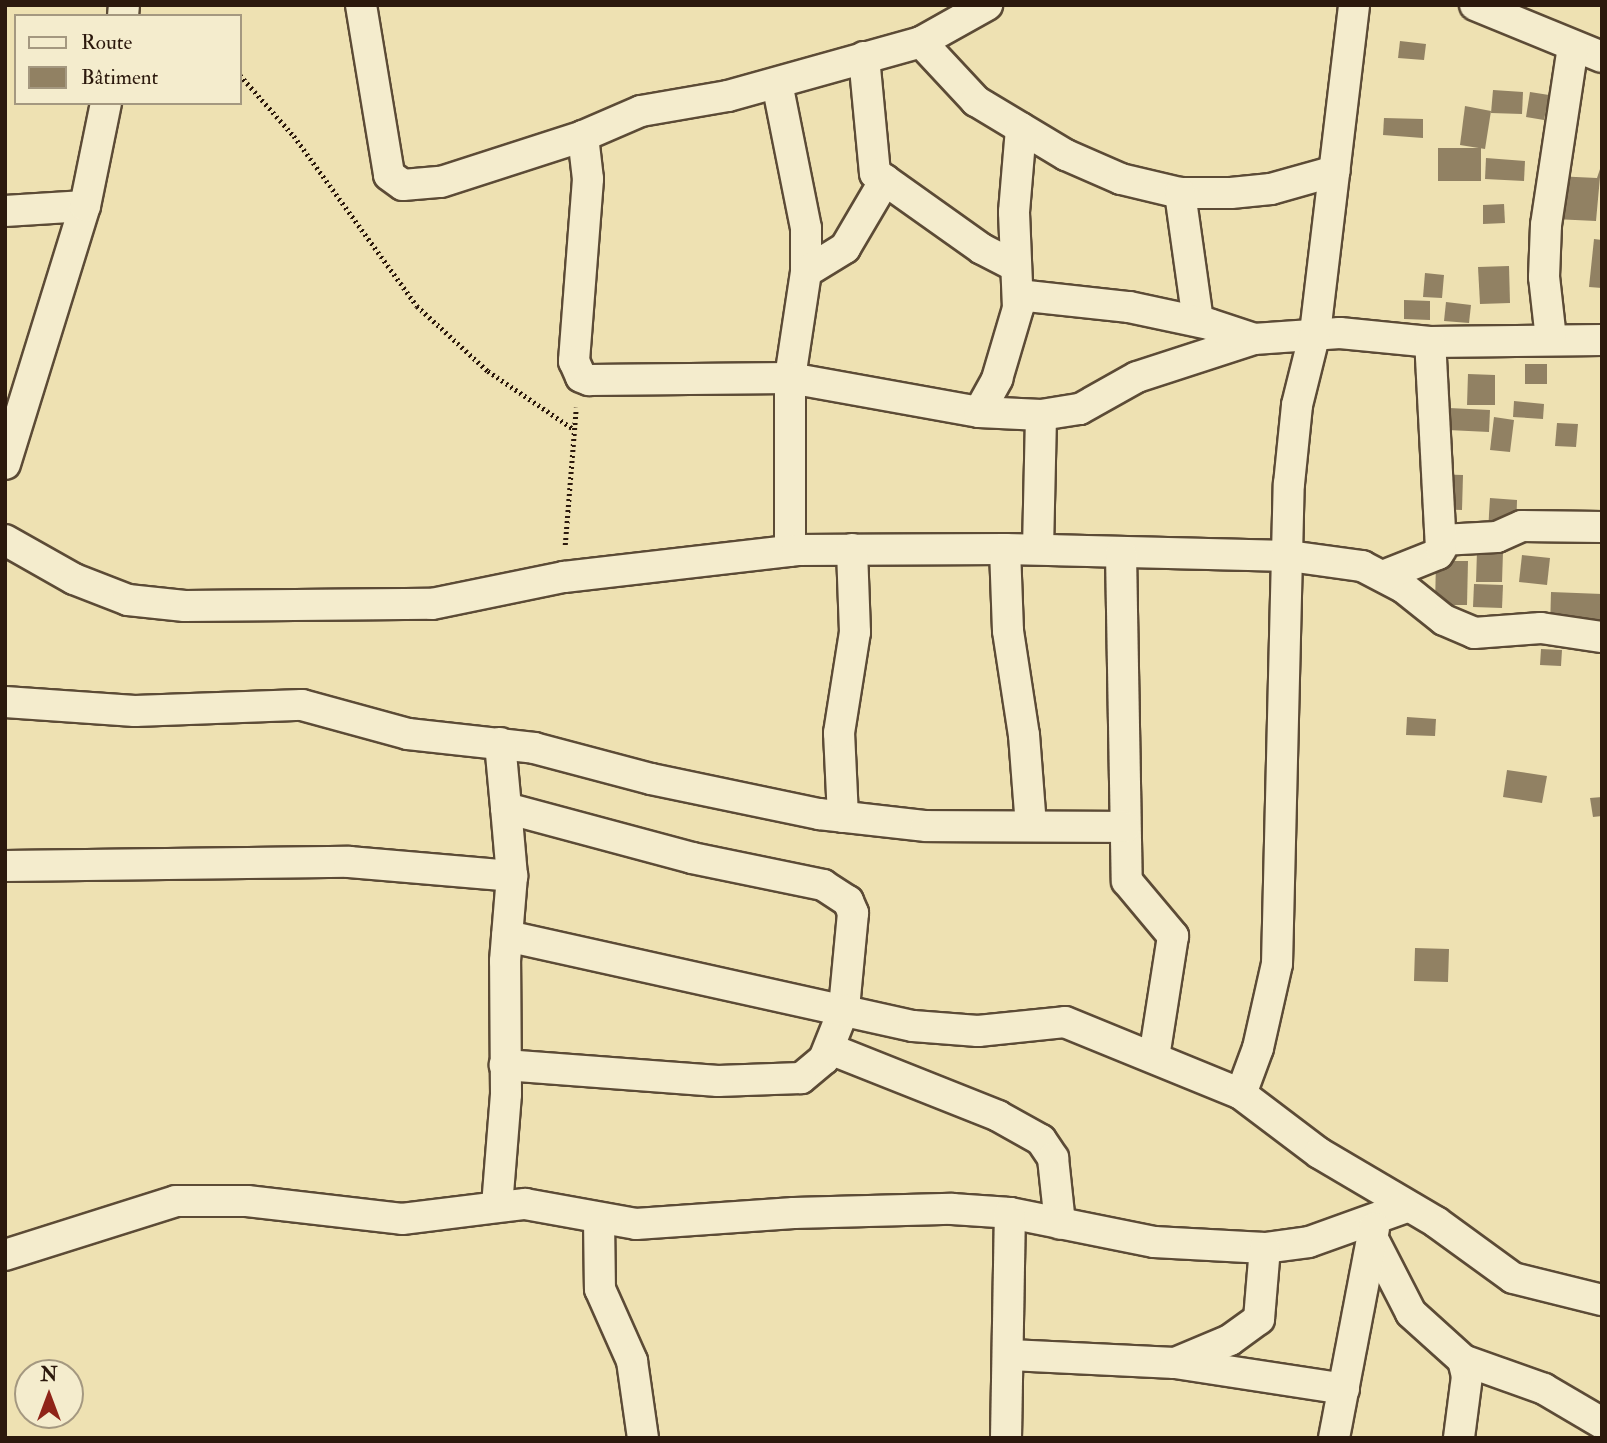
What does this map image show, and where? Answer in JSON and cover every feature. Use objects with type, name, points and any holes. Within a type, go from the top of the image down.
[{"type":"street","points":[[361,5],[378,122],[389,175],[397,183],[441,181],[583,136],[641,111],[776,83],[921,42],[987,5]]},
{"type":"street","points":[[1241,1094],[1258,1048],[1277,964],[1289,484],[1297,405],[1315,333],[1354,5]]},
{"type":"street","points":[[1475,5],[1602,57]]},
{"type":"street","points":[[921,42],[976,101],[1093,168],[1180,193],[1256,191],[1335,170]]},
{"type":"street","points":[[1551,340],[1544,277],[1545,225],[1573,46]]},
{"type":"street","points":[[864,57],[871,162],[885,180],[1017,281],[1198,321],[1254,340]]},
{"type":"street","points":[[776,83],[806,228],[806,272],[790,378],[790,551]]},
{"type":"street","points":[[5,464],[85,206],[106,105]]},
{"type":"street","points":[[979,412],[1000,370],[1017,281],[1021,128]]},
{"type":"street","points":[[583,136],[588,179],[574,361],[581,377],[790,378],[979,412],[1041,415],[1080,409],[1137,377],[1254,340],[1315,333],[1430,342],[1602,340]]},
{"type":"street","points":[[806,272],[845,248],[885,180]]},
{"type":"street","points":[[1180,193],[1198,321]]},
{"type":"street","points":[[5,211],[85,206]]},
{"type":"street","points":[[1383,576],[1438,554],[1442,540],[1430,342]]},
{"type":"street","points":[[1038,549],[1041,415]]},
{"type":"street","points":[[1442,540],[1494,538],[1522,526],[1602,527]]},
{"type":"street","points":[[5,540],[74,579],[128,600],[186,606],[432,604],[564,577],[790,551],[1038,549],[1289,556],[1362,566],[1383,576],[1444,620],[1474,633],[1541,628],[1602,637]]},
{"type":"street","points":[[843,817],[839,733],[856,632],[852,549]]},
{"type":"street","points":[[1005,549],[1008,631],[1024,735],[1031,826]]},
{"type":"street","points":[[1121,553],[1128,883],[1173,936],[1154,1058]]},
{"type":"street","points":[[5,702],[135,711],[302,705],[438,740],[500,743],[594,760],[750,801],[843,817],[926,826],[1125,827]]},
{"type":"street","points":[[497,1206],[505,1065],[507,936],[512,876],[500,743]]},
{"type":"street","points":[[505,1065],[718,1081],[792,1081],[810,1072],[830,1049],[844,1009],[853,913],[848,901],[833,890],[506,808]]},
{"type":"street","points":[[5,866],[349,862],[512,876]]},
{"type":"street","points":[[507,936],[913,1026],[952,1030],[1059,1021],[1241,1094],[1320,1153],[1436,1222],[1513,1278],[1602,1300]]},
{"type":"street","points":[[830,1049],[998,1116],[1041,1139],[1053,1158],[1060,1224]]},
{"type":"street","points":[[5,1255],[176,1201],[247,1201],[402,1219],[524,1204],[599,1220],[636,1224],[903,1209],[1010,1213],[1142,1240],[1265,1248],[1374,1229],[1407,1207]]},
{"type":"street","points":[[1006,1438],[1010,1355],[1010,1213]]},
{"type":"street","points":[[599,1220],[600,1289],[632,1361],[642,1438]]},
{"type":"street","points":[[1374,1229],[1411,1313],[1463,1360],[1544,1389],[1602,1423]]},
{"type":"street","points":[[1334,1438],[1374,1229]]},
{"type":"street","points":[[1175,1363],[1230,1340],[1259,1319],[1265,1248]]},
{"type":"street","points":[[1010,1355],[1175,1363],[1344,1389]]},
{"type":"street","points":[[1459,1438],[1466,1376],[1463,1360]]},
{"type":"path","points":[[242,77],[294,136],[417,306],[488,371],[572,428]]},
{"type":"path","points":[[564,577],[572,428],[581,377]]},
{"type":"building","points":[[1400,41],[1426,44],[1424,60],[1398,58]]},
{"type":"building","points":[[1493,90],[1523,92],[1522,114],[1491,113]]},
{"type":"building","points":[[1530,92],[1549,95],[1544,120],[1526,117]]},
{"type":"building","points":[[1465,106],[1491,111],[1485,149],[1460,145]]},
{"type":"building","points":[[1384,118],[1423,119],[1423,138],[1383,135]]},
{"type":"building","points":[[1438,148],[1481,148],[1481,181],[1438,181]]},
{"type":"building","points":[[1486,158],[1525,161],[1524,181],[1485,179]]},
{"type":"building","points":[[1601,166],[1596,221],[1554,219],[1555,176],[1597,178]]},
{"type":"building","points":[[1504,204],[1505,223],[1483,224],[1483,205]]},
{"type":"building","points":[[1594,239],[1602,240],[1602,288],[1589,287]]},
{"type":"building","points":[[1509,266],[1510,303],[1480,304],[1478,267]]},
{"type":"building","points":[[1425,273],[1444,275],[1442,298],[1423,297]]},
{"type":"building","points":[[1404,300],[1430,301],[1430,320],[1404,319]]},
{"type":"building","points":[[1446,302],[1471,305],[1469,323],[1444,321]]},
{"type":"building","points":[[1525,364],[1547,364],[1547,384],[1525,384]]},
{"type":"building","points":[[1468,374],[1495,375],[1495,405],[1467,405]]},
{"type":"building","points":[[1514,401],[1544,404],[1543,419],[1513,417]]},
{"type":"building","points":[[1449,408],[1490,410],[1489,432],[1448,430]]},
{"type":"building","points":[[1494,417],[1514,420],[1510,452],[1490,450]]},
{"type":"building","points":[[1557,423],[1578,424],[1576,447],[1555,446]]},
{"type":"building","points":[[1430,474],[1463,475],[1462,510],[1429,509]]},
{"type":"building","points":[[1490,498],[1517,500],[1516,533],[1488,531]]},
{"type":"building","points":[[1477,551],[1503,552],[1502,582],[1476,582]]},
{"type":"building","points":[[1522,555],[1550,558],[1547,585],[1519,582]]},
{"type":"building","points":[[1436,561],[1468,561],[1467,605],[1435,605]]},
{"type":"building","points":[[1474,584],[1503,585],[1502,608],[1473,607]]},
{"type":"building","points":[[1551,592],[1602,594],[1602,632],[1550,629]]},
{"type":"building","points":[[1541,649],[1562,650],[1561,666],[1540,665]]},
{"type":"building","points":[[1407,717],[1436,719],[1435,736],[1406,735]]},
{"type":"building","points":[[1507,770],[1547,776],[1542,803],[1503,797]]},
{"type":"building","points":[[1602,797],[1602,816],[1593,817],[1590,798]]},
{"type":"building","points":[[1415,948],[1449,949],[1448,982],[1414,981]]}]
